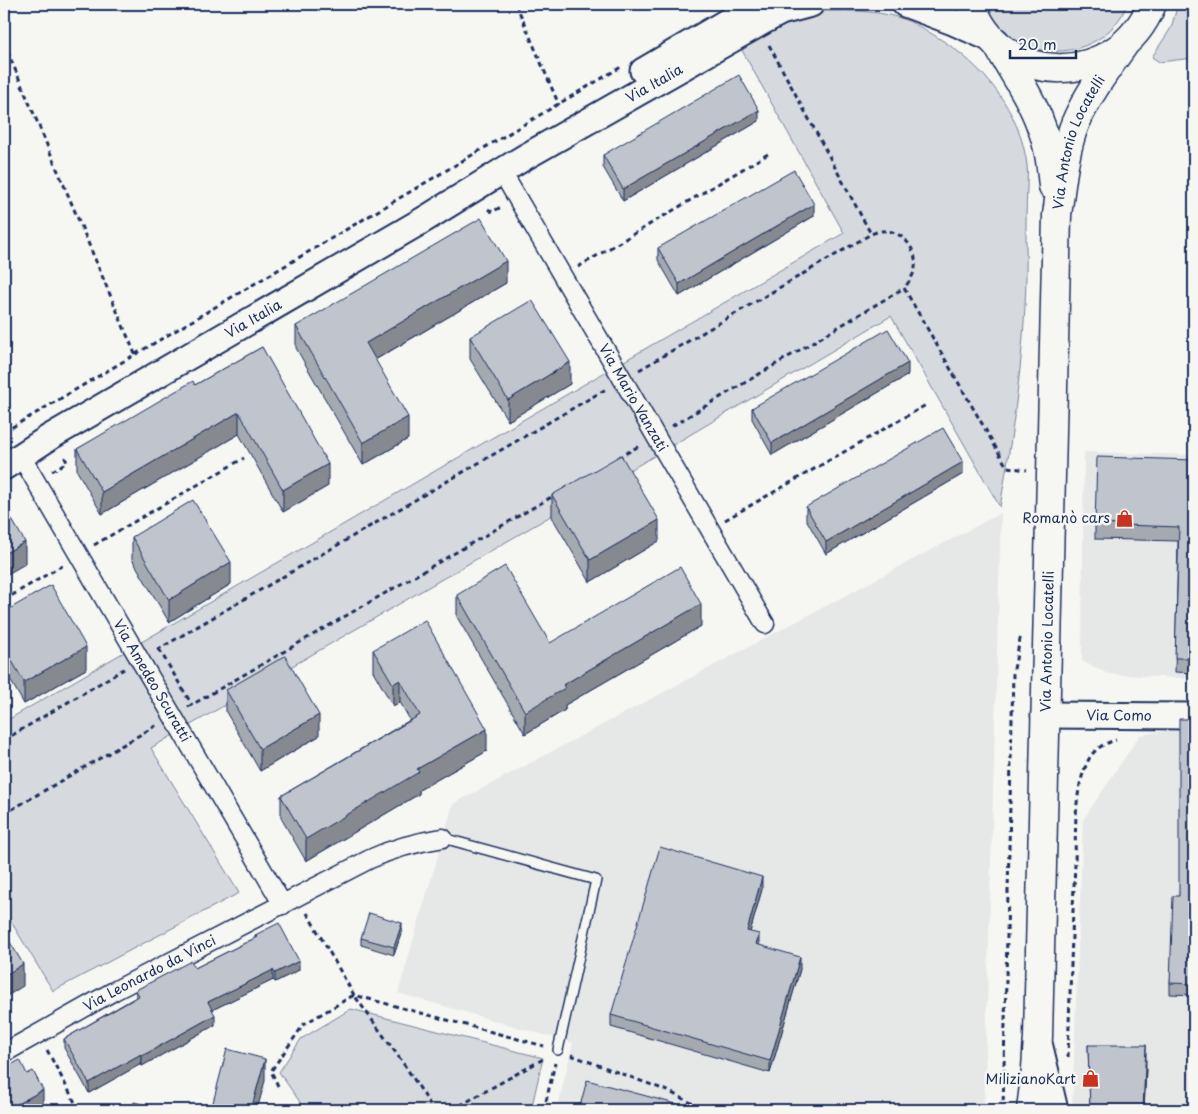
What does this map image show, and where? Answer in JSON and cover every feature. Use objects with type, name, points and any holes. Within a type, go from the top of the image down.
[{"type":"main road","points":[[971,4],[982,25],[1010,53],[1026,61],[1058,68],[1094,63],[1108,57],[1123,46],[1141,26],[1152,4]]},
{"type":"main road","name":"Via Antonio Locatelli","points":[[996,41],[1042,126],[1049,154],[1057,215]]},
{"type":"main road","name":"Via Antonio Locatelli","points":[[1031,1110],[1038,1037],[1057,215],[1066,157],[1074,126],[1086,102],[1123,46]]},
{"type":"main road","name":"Via Antonio Locatelli","points":[[1036,1069],[1039,1110]]},
{"type":"street","name":"Via Italia","points":[[8,457],[39,434],[74,414],[88,399],[138,362],[418,207],[494,158],[562,110],[588,103],[761,13],[782,12],[811,4]]},
{"type":"street","points":[[905,4],[996,41]]},
{"type":"street","name":"Via Italia","points":[[8,457],[50,437],[425,219],[761,13]]},
{"type":"street","name":"Via Italia","points":[[502,172],[505,164],[520,150],[566,123],[588,103]]},
{"type":"street","name":"Via Italia","points":[[418,207],[439,201],[474,178],[488,172],[502,172]]},
{"type":"street","name":"Via Mario Vanzati","points":[[502,172],[764,624]]},
{"type":"street","name":"Via Amedeo Scuratti","points":[[8,457],[79,555],[174,715],[290,901]]},
{"type":"street","name":"Via Como","points":[[1044,715],[1194,716]]},
{"type":"street","name":"Via Leonardo da Vinci","points":[[4,1053],[114,991],[391,850],[416,842],[443,838]]},
{"type":"street","points":[[1038,1037],[1055,1110]]},
{"type":"lane","points":[[443,838],[596,880],[558,1050]]},
{"type":"path","points":[[516,4],[562,110]]},
{"type":"path","points":[[761,13],[768,44],[871,234]]},
{"type":"path","points":[[4,43],[138,362]]},
{"type":"path","points":[[4,432],[138,362],[562,110],[627,64]]},
{"type":"path","points":[[562,276],[768,154]]},
{"type":"path","points":[[4,740],[871,234],[883,230],[894,232],[905,239],[911,247],[915,258],[915,267],[913,275],[904,288],[612,461]]},
{"type":"path","points":[[904,288],[1007,467],[1027,470]]},
{"type":"path","points":[[709,529],[926,405]]},
{"type":"path","points":[[4,600],[244,458]]},
{"type":"path","points":[[4,814],[561,491]]},
{"type":"path","points":[[1003,1110],[1013,674],[1022,626]]},
{"type":"path","points":[[159,649],[192,704]]},
{"type":"path","points":[[1068,1061],[1071,938],[1078,803],[1082,777],[1090,758],[1104,744],[1126,737],[1126,715]]},
{"type":"path","points":[[290,901],[412,1076],[433,1110]]},
{"type":"path","points":[[278,1086],[271,1071],[304,1024],[354,995],[558,1050],[668,1091],[705,1110]]},
{"type":"path","points":[[38,1034],[79,1110]]},
{"type":"path","points":[[452,1110],[558,1050]]},
{"type":"path","points":[[544,1110],[558,1050]]},
{"type":"shaded area","points":[[983,4],[1127,4],[1120,18],[1110,30],[1098,39],[1085,46],[1055,51],[1025,46],[1012,39],[999,27]]},
{"type":"shaded area","points":[[1178,4],[1194,4],[1194,58],[1159,62],[1152,57],[1171,28]]},
{"type":"shaded area","points":[[814,11],[879,13],[905,20],[924,29],[954,48],[984,75],[1008,108],[1016,126],[1023,145],[1027,168],[1025,308],[1011,441],[1000,507],[891,316],[151,748],[239,893],[53,991],[4,910],[4,722],[844,233],[739,45],[759,33]]},
{"type":"shaded area","points":[[1084,452],[1194,455],[1194,679],[1108,674],[1082,661]]},
{"type":"shaded area","points":[[1001,513],[984,1110],[557,1110],[573,1043],[398,993],[453,804]]},
{"type":"shaded area","points":[[1179,729],[1194,730],[1194,1110],[1072,1110],[1083,820],[1140,735]]},
{"type":"shaded area","points":[[351,1009],[543,1058],[531,1110],[300,1110],[302,1105],[279,1072],[301,1039]]},
{"type":"building","points":[[739,75],[759,110],[623,189],[603,155]]},
{"type":"building","points":[[794,170],[814,204],[679,284],[658,248]]},
{"type":"building","points":[[481,218],[506,261],[366,343],[408,417],[363,443],[296,326]]},
{"type":"building","points":[[532,300],[570,362],[508,400],[470,337]]},
{"type":"building","points":[[888,329],[908,363],[772,443],[752,408]]},
{"type":"building","points":[[262,347],[328,464],[283,490],[239,412],[102,492],[77,449],[193,381],[195,385]]},
{"type":"building","points":[[943,428],[963,462],[826,542],[806,507]]},
{"type":"building","points":[[621,455],[659,520],[590,560],[552,495]]},
{"type":"building","points":[[1097,457],[1194,460],[1194,658],[1175,658],[1179,527],[1095,524]]},
{"type":"building","points":[[193,500],[231,562],[169,600],[132,537]]},
{"type":"building","points":[[4,506],[25,542],[4,554]]},
{"type":"building","points":[[505,566],[550,643],[680,567],[701,604],[563,685],[565,688],[525,712],[457,595]]},
{"type":"building","points":[[51,585],[86,647],[24,682],[4,647],[4,612]]},
{"type":"building","points":[[425,620],[487,729],[417,769],[419,772],[306,839],[281,796],[420,715],[400,680],[393,684],[373,650]]},
{"type":"building","points":[[285,656],[319,715],[260,749],[226,690]]},
{"type":"building","points":[[1179,719],[1194,719],[1194,984],[1170,983],[1173,896],[1179,896]]},
{"type":"building","points":[[660,847],[762,877],[747,931],[759,934],[756,944],[800,957],[770,1061],[611,1015]]},
{"type":"building","points":[[369,913],[402,923],[394,947],[361,938]]},
{"type":"building","points":[[279,923],[299,961],[275,973],[273,970],[208,1002],[215,1015],[89,1083],[64,1039],[139,996],[136,990],[191,961],[195,968],[257,937],[255,935]]},
{"type":"building","points":[[4,932],[23,964],[4,976]]},
{"type":"building","points":[[1088,1045],[1146,1045],[1143,1110],[1090,1110]]},
{"type":"building","points":[[227,1049],[265,1059],[251,1110],[211,1110]]},
{"type":"building","points":[[20,1060],[27,1074],[33,1071],[43,1090],[4,1110],[4,1069]]},
{"type":"building","points":[[587,1080],[698,1110],[579,1110]]},
{"type":"building","points":[[134,1102],[164,1110],[131,1110]]},
{"type":"place","name":"Romanò cars","points":[[1124,518]]},
{"type":"place","name":"MilizianoKart","points":[[1090,1079]]}]
